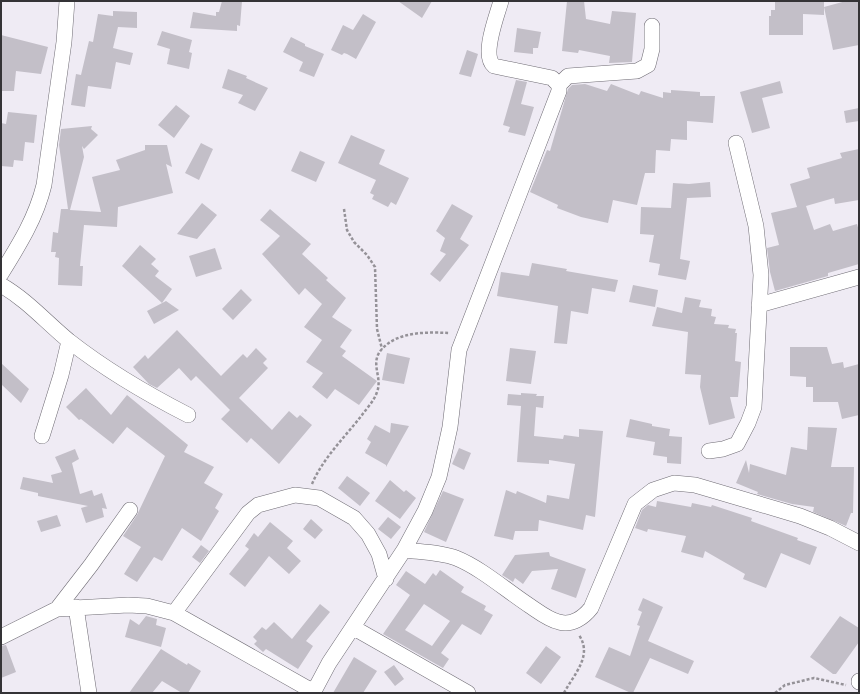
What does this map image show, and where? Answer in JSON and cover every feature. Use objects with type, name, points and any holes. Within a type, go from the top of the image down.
[{"type":"street","points":[[1,274],[23,238],[38,208],[44,185],[64,42],[67,1]]},
{"type":"street","points":[[1,637],[57,609],[76,607],[147,606],[174,612],[314,692],[329,663],[354,628],[404,550],[425,511],[439,477],[450,427],[456,389],[458,357],[464,334],[475,311],[559,91],[559,85],[552,78],[494,66],[491,64],[488,50],[502,1]]},
{"type":"street","points":[[559,85],[568,76],[637,71],[648,65],[652,49],[652,26]]},
{"type":"street","points":[[709,451],[723,450],[737,444],[754,407],[761,275],[758,245],[751,205],[736,143]]},
{"type":"street","points":[[759,304],[859,277]]},
{"type":"street","points":[[1,285],[13,292],[69,341],[145,393],[188,415]]},
{"type":"street","points":[[42,436],[61,375],[69,341]]},
{"type":"street","points":[[404,550],[432,553],[455,558],[472,567],[542,614],[560,622],[570,622],[585,615],[591,608],[635,504],[654,490],[674,483],[695,485],[800,516],[830,528],[859,543]]},
{"type":"street","points":[[174,612],[248,513],[258,505],[295,495],[307,495],[319,498],[354,518],[374,543],[386,579]]},
{"type":"street","points":[[57,609],[91,565],[130,510]]},
{"type":"street","points":[[76,607],[89,693]]},
{"type":"street","points":[[354,628],[468,693]]},
{"type":"path","points":[[344,209],[347,230],[354,242],[367,254],[375,267],[377,329],[382,349]]},
{"type":"path","points":[[307,495],[316,476],[378,392],[379,381],[376,368],[376,358],[382,349],[393,341],[417,332],[464,334]]},
{"type":"path","points":[[564,693],[579,669],[585,654],[585,645],[570,622]]},
{"type":"path","points":[[775,693],[785,685],[803,679],[814,678],[850,686],[859,682]]},
{"type":"building","points":[[222,1],[242,1],[240,26],[237,25],[237,31],[190,28],[193,12],[216,16],[216,12],[219,12]]},
{"type":"building","points":[[398,1],[432,1],[422,18]]},
{"type":"building","points":[[567,1],[584,1],[586,19],[610,24],[612,11],[636,13],[632,62],[609,63],[610,56],[579,50],[578,53],[562,51]]},
{"type":"building","points":[[775,1],[824,1],[824,15],[803,14],[803,35],[769,35],[769,16],[771,16],[771,10],[775,10]]},
{"type":"building","points":[[846,1],[859,1],[859,45],[833,50],[824,7]]},
{"type":"building","points":[[113,11],[137,12],[137,28],[118,27],[113,48],[133,53],[130,65],[116,62],[111,89],[88,86],[85,107],[71,105],[76,74],[81,75],[89,41],[93,42],[98,14],[113,16]]},
{"type":"building","points":[[363,14],[376,22],[356,59],[347,54],[344,53],[342,55],[331,50],[343,25],[353,30]]},
{"type":"building","points":[[517,28],[541,32],[538,48],[533,48],[533,54],[514,52]]},
{"type":"building","points":[[162,31],[192,40],[189,52],[192,53],[189,69],[167,64],[170,49],[157,45]]},
{"type":"building","points":[[1,35],[48,47],[41,74],[16,71],[14,91],[1,91]]},
{"type":"building","points":[[291,37],[305,44],[305,46],[324,54],[314,77],[299,71],[303,62],[283,52]]},
{"type":"building","points":[[467,50],[478,54],[471,77],[459,74]]},
{"type":"building","points":[[228,69],[247,76],[246,78],[268,88],[255,111],[238,103],[243,95],[222,88]]},
{"type":"building","points":[[516,80],[527,82],[521,104],[534,107],[525,136],[508,132],[510,127],[503,125]]},
{"type":"building","points":[[780,81],[783,93],[762,98],[770,128],[752,133],[740,92]]},
{"type":"building","points":[[585,84],[607,91],[611,84],[639,95],[641,91],[663,98],[663,92],[671,93],[671,90],[700,92],[700,96],[715,96],[713,123],[687,121],[687,140],[671,139],[670,151],[656,150],[655,173],[645,173],[637,205],[613,200],[608,223],[581,217],[557,208],[558,205],[530,192],[547,150],[550,151],[568,89],[572,85]]},
{"type":"building","points":[[176,105],[190,116],[174,138],[158,125]]},
{"type":"building","points":[[859,108],[859,121],[846,123],[844,111]]},
{"type":"building","points":[[8,112],[37,115],[34,143],[25,142],[23,161],[14,160],[13,167],[1,166],[1,123],[6,124]]},
{"type":"building","points":[[92,126],[91,129],[98,135],[84,149],[82,146],[84,157],[70,210],[101,212],[92,177],[120,170],[116,160],[145,150],[145,145],[167,145],[172,167],[166,164],[173,193],[118,207],[117,227],[84,225],[80,266],[83,266],[82,286],[58,285],[59,258],[55,257],[56,252],[51,252],[53,232],[58,233],[61,209],[68,209],[59,145],[61,129]]},
{"type":"building","points":[[351,135],[385,150],[379,164],[409,178],[396,205],[391,202],[388,207],[372,199],[374,195],[370,193],[376,180],[338,163]]},
{"type":"building","points":[[201,143],[213,149],[199,180],[185,173]]},
{"type":"building","points":[[859,149],[859,200],[835,204],[834,198],[806,206],[814,230],[830,224],[833,231],[857,224],[859,231],[859,264],[828,273],[828,276],[775,291],[770,272],[767,248],[779,245],[771,213],[797,207],[790,184],[810,178],[807,168],[842,158],[840,153]]},
{"type":"building","points":[[300,151],[325,162],[316,182],[291,171]]},
{"type":"building","points":[[710,182],[711,197],[687,198],[680,259],[690,261],[686,280],[658,275],[660,264],[649,262],[654,235],[640,234],[641,207],[671,208],[673,183],[689,184]]},
{"type":"building","points":[[202,203],[217,215],[197,239],[177,234]]},
{"type":"building","points":[[452,204],[473,216],[460,239],[469,245],[440,282],[430,274],[446,254],[440,251],[445,238],[436,231]]},
{"type":"building","points":[[270,209],[311,244],[302,254],[328,278],[326,280],[346,298],[332,317],[352,330],[340,347],[346,351],[342,356],[377,381],[359,405],[335,389],[327,399],[312,387],[323,373],[306,362],[322,340],[304,327],[322,304],[305,288],[299,295],[262,254],[280,236],[260,220]]},
{"type":"building","points":[[140,245],[156,259],[151,264],[159,271],[155,276],[172,289],[162,303],[122,266]]},
{"type":"building","points":[[215,248],[222,269],[196,277],[189,256]]},
{"type":"building","points":[[532,263],[567,269],[566,271],[618,280],[615,292],[592,288],[588,314],[571,311],[567,344],[554,343],[558,306],[497,296],[501,272],[529,276]]},
{"type":"building","points":[[633,285],[658,290],[655,307],[629,302]]},
{"type":"building","points":[[241,289],[252,300],[233,320],[222,309]]},
{"type":"building","points":[[685,297],[701,300],[699,307],[712,309],[711,316],[716,317],[714,324],[729,325],[728,328],[736,329],[735,361],[741,362],[738,397],[730,397],[735,418],[709,425],[700,387],[701,375],[685,374],[688,332],[652,326],[657,307],[682,313]]},
{"type":"building","points":[[166,301],[179,310],[154,324],[147,311]]},
{"type":"building","points":[[177,330],[221,376],[243,354],[247,358],[256,348],[267,359],[263,363],[268,368],[239,398],[272,430],[289,411],[297,418],[300,415],[312,425],[279,464],[251,438],[247,443],[221,419],[230,410],[196,376],[191,381],[179,368],[157,388],[149,384],[133,367],[145,355],[148,359]]},
{"type":"building","points":[[790,347],[827,347],[832,364],[843,362],[844,368],[859,364],[859,415],[842,419],[838,402],[813,402],[813,387],[806,387],[806,377],[790,376]]},
{"type":"building","points":[[510,348],[536,351],[531,384],[506,381]]},
{"type":"building","points":[[387,353],[410,358],[404,384],[382,380]]},
{"type":"building","points":[[1,363],[29,389],[21,403],[1,384]]},
{"type":"building","points":[[86,388],[111,415],[127,395],[188,445],[184,452],[214,467],[204,483],[223,494],[215,508],[219,511],[201,541],[182,528],[162,561],[154,557],[137,582],[124,574],[141,547],[123,536],[137,515],[165,456],[127,427],[113,444],[81,419],[79,420],[66,407]]},
{"type":"building","points":[[521,393],[544,396],[543,408],[536,407],[534,436],[563,439],[564,435],[579,437],[579,429],[603,431],[595,517],[586,515],[583,530],[539,520],[538,531],[515,531],[513,540],[494,536],[506,490],[516,494],[517,491],[546,503],[547,495],[569,499],[575,464],[549,460],[549,464],[517,462],[521,406],[507,405],[508,394],[521,395]]},
{"type":"building","points":[[630,419],[652,424],[652,426],[670,429],[669,436],[682,437],[681,464],[667,463],[667,457],[653,455],[655,442],[626,437]]},
{"type":"building","points":[[391,423],[409,426],[386,467],[386,465],[365,453],[371,442],[367,439],[375,425],[390,433]]},
{"type":"building","points":[[808,427],[837,428],[831,467],[854,467],[853,513],[851,513],[846,526],[813,512],[814,507],[792,504],[757,494],[758,492],[736,483],[746,460],[749,473],[750,464],[786,475],[791,447],[807,450]]},
{"type":"building","points":[[459,448],[471,453],[464,470],[452,464]]},
{"type":"building","points":[[75,449],[79,459],[72,463],[80,494],[92,490],[94,496],[102,493],[107,509],[102,508],[104,517],[86,523],[81,508],[88,506],[38,496],[38,493],[20,489],[23,477],[53,483],[51,475],[62,472],[55,457]]},
{"type":"building","points":[[347,476],[370,493],[360,506],[338,488]]},
{"type":"building","points":[[390,480],[404,492],[406,490],[416,498],[400,519],[375,501]]},
{"type":"building","points":[[443,491],[464,499],[446,542],[424,532]]},
{"type":"building","points":[[657,501],[691,507],[692,503],[711,507],[712,505],[752,518],[751,521],[798,538],[797,540],[817,547],[810,565],[781,553],[766,588],[743,579],[745,574],[705,551],[703,558],[681,552],[686,536],[648,529],[647,532],[635,528],[642,510],[648,505],[656,507]]},
{"type":"building","points":[[57,515],[61,526],[41,532],[37,521]]},
{"type":"building","points":[[388,517],[401,527],[391,539],[378,529]]},
{"type":"building","points":[[311,519],[323,530],[315,539],[303,529]]},
{"type":"building","points":[[270,522],[293,541],[287,548],[301,561],[289,574],[269,556],[245,587],[229,574],[249,549],[245,546],[254,533],[258,537]]},
{"type":"building","points":[[201,545],[209,551],[200,563],[192,557]]},
{"type":"building","points":[[549,552],[550,556],[586,569],[576,598],[551,589],[558,569],[532,571],[523,584],[515,578],[513,582],[502,575],[515,555]]},
{"type":"building","points":[[440,570],[464,587],[461,592],[486,606],[484,610],[493,615],[481,635],[462,624],[441,653],[449,659],[443,668],[383,634],[410,595],[396,585],[406,571],[425,584],[433,573],[436,576]],"holes":[[[424,604],[450,621],[432,646],[405,630]]]},
{"type":"building","points":[[643,598],[663,607],[648,641],[694,661],[688,674],[650,658],[633,693],[631,693],[595,677],[609,647],[630,656],[640,626],[637,625],[642,612],[638,610]]},
{"type":"building","points":[[320,604],[330,612],[306,641],[313,646],[298,669],[266,649],[263,652],[254,644],[257,641],[253,637],[262,627],[266,630],[274,622],[292,639]]},
{"type":"building","points":[[146,616],[157,619],[156,625],[166,628],[161,647],[125,637],[130,619],[139,625]]},
{"type":"building","points":[[840,616],[859,628],[859,642],[836,674],[833,674],[810,657]]},
{"type":"building","points":[[6,645],[16,672],[1,678],[1,646]]},
{"type":"building","points":[[546,646],[561,657],[541,684],[526,673]]},
{"type":"building","points":[[161,649],[187,665],[188,663],[201,671],[188,693],[182,693],[162,681],[152,693],[129,693]]},
{"type":"building","points":[[354,657],[377,671],[363,693],[333,693]]},
{"type":"building","points":[[394,665],[404,679],[395,686],[384,672]]}]
